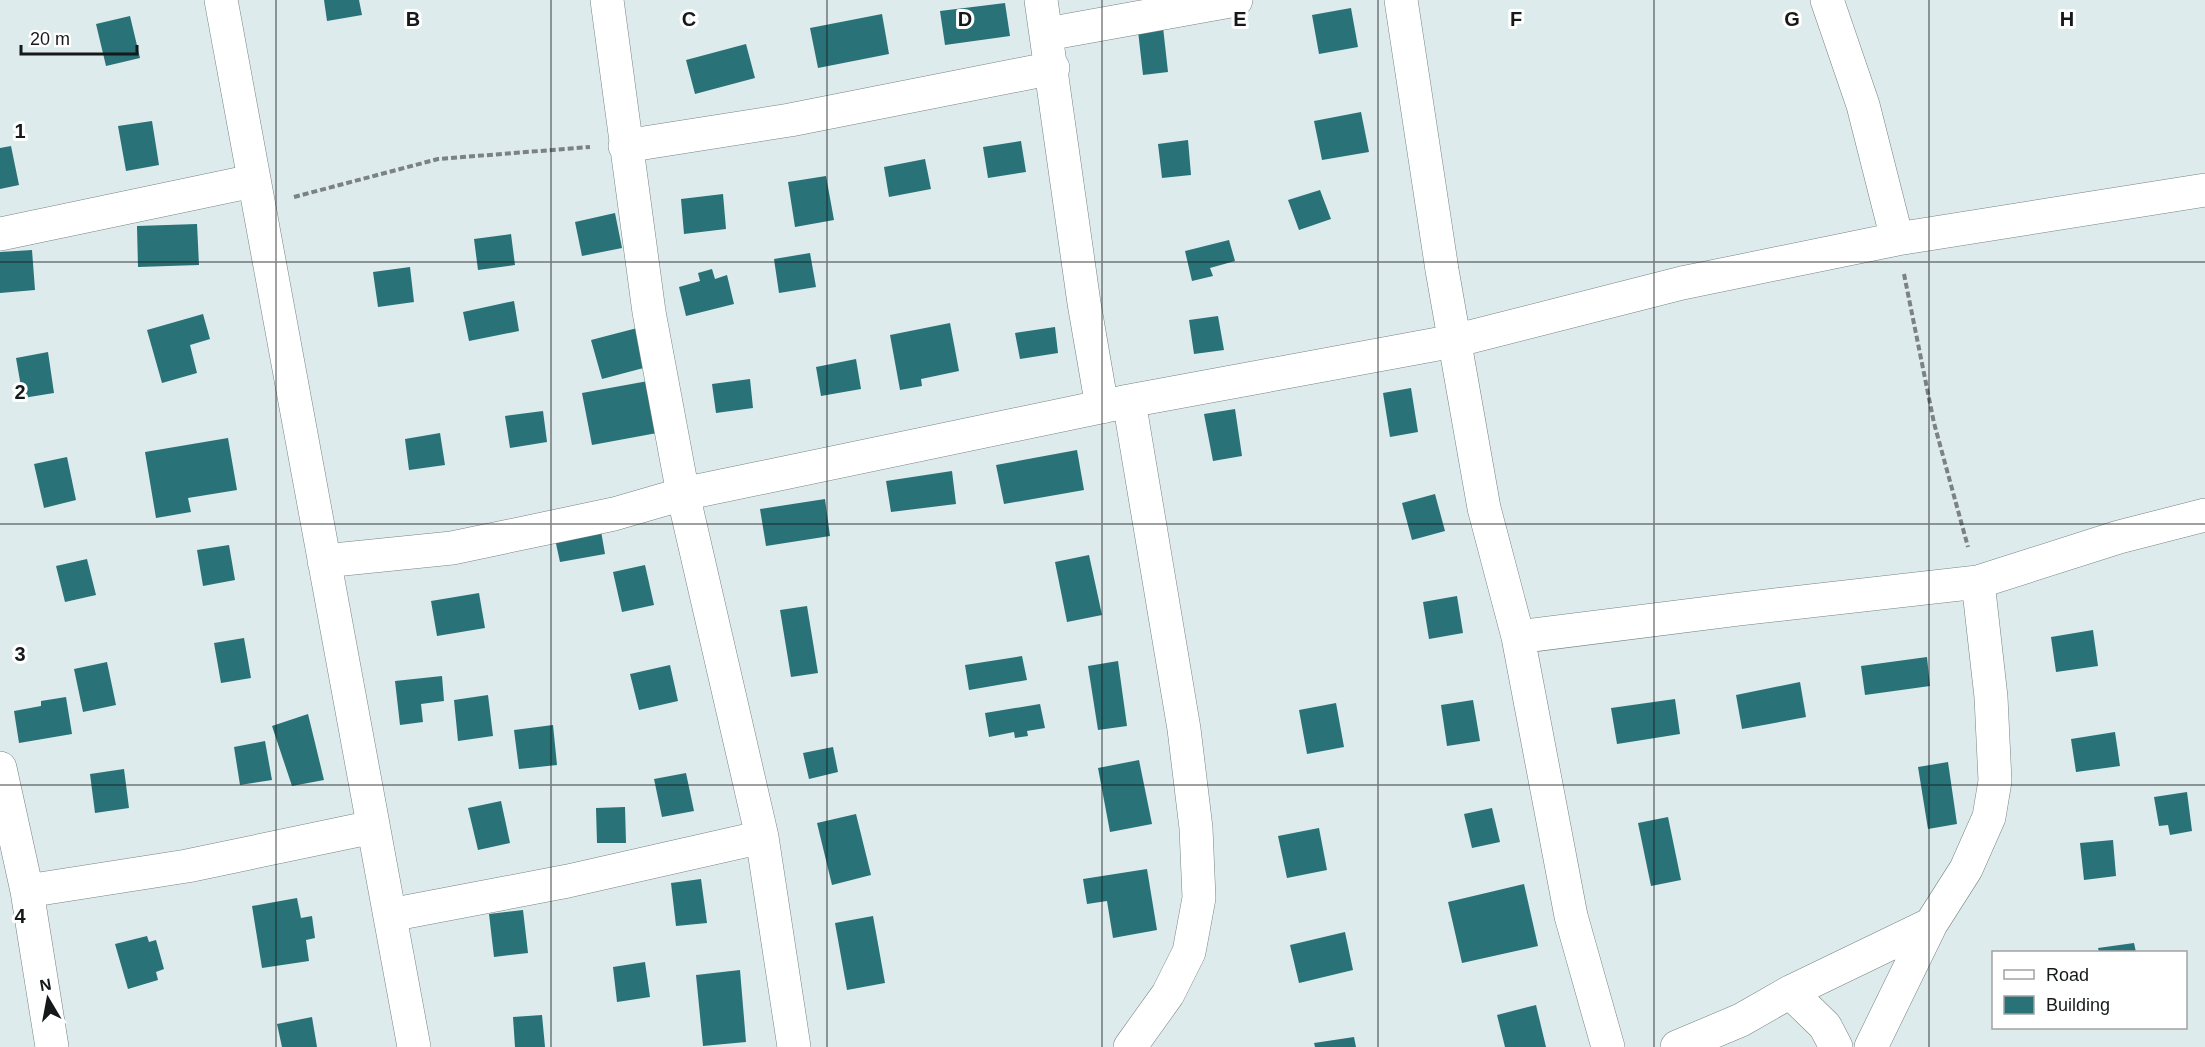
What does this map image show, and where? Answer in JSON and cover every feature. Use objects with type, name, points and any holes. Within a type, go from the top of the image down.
[{"type":"street","points":[[221,0],[414,1047]]},
{"type":"street","points":[[607,0],[649,312],[683,494],[762,837],[795,1047]]},
{"type":"street","points":[[1041,0],[1053,68],[1084,303],[1115,404],[1184,729],[1196,828],[1199,898],[1189,952],[1168,994],[1130,1047]]},
{"type":"street","points":[[1047,34],[1236,0]]},
{"type":"street","points":[[1401,0],[1454,341],[1484,508],[1518,638],[1571,916],[1608,1047]]},
{"type":"street","points":[[1827,0],[1863,105],[1897,239]]},
{"type":"street","points":[[625,146],[790,120],[1053,68]]},
{"type":"street","points":[[324,561],[452,548],[614,514],[683,494],[1115,404],[1454,341],[1682,283],[1897,239],[2205,190]]},
{"type":"street","points":[[0,234],[256,194]]},
{"type":"street","points":[[1518,638],[1978,582],[2120,537],[2205,515]]},
{"type":"street","points":[[1871,1047],[1930,924],[1966,869],[1989,817],[1995,781],[1991,697],[1978,582]]},
{"type":"street","points":[[0,768],[27,891],[52,1047]]},
{"type":"street","points":[[27,891],[187,866],[373,827]]},
{"type":"street","points":[[390,915],[568,882],[762,837]]},
{"type":"street","points":[[1677,1047],[1741,1020],[1790,992],[1930,924]]},
{"type":"street","points":[[1790,992],[1825,1026],[1836,1047]]},
{"type":"path","points":[[256,194],[438,159],[596,146],[625,146]]},
{"type":"path","points":[[1897,239],[1934,423],[1978,582]]},
{"type":"building","points":[[324,0],[359,0],[362,15],[327,21]]},
{"type":"building","points":[[1005,3],[1010,36],[945,45],[940,11]]},
{"type":"building","points":[[1351,8],[1358,47],[1319,54],[1312,15]]},
{"type":"building","points":[[882,14],[889,54],[818,68],[810,28]]},
{"type":"building","points":[[130,16],[140,58],[106,66],[96,24]]},
{"type":"building","points":[[1163,27],[1168,72],[1143,75],[1138,31]]},
{"type":"building","points":[[746,44],[755,78],[695,94],[686,60]]},
{"type":"building","points":[[1361,112],[1369,152],[1322,160],[1314,121]]},
{"type":"building","points":[[152,121],[159,165],[126,171],[118,126]]},
{"type":"building","points":[[1188,140],[1191,175],[1162,178],[1158,144]]},
{"type":"building","points":[[1021,141],[1026,172],[988,178],[983,147]]},
{"type":"building","points":[[11,146],[19,185],[0,189],[0,148]]},
{"type":"building","points":[[925,159],[931,189],[889,197],[884,167]]},
{"type":"building","points":[[826,176],[834,220],[795,227],[788,182]]},
{"type":"building","points":[[1320,190],[1331,219],[1299,230],[1288,200]]},
{"type":"building","points":[[723,194],[726,229],[684,234],[681,199]]},
{"type":"building","points":[[615,213],[622,248],[582,256],[575,222]]},
{"type":"building","points":[[197,224],[199,265],[138,267],[137,226]]},
{"type":"building","points":[[511,234],[515,265],[478,270],[474,239]]},
{"type":"building","points":[[1229,240],[1235,261],[1210,268],[1213,276],[1192,281],[1185,251]]},
{"type":"building","points":[[32,250],[35,290],[0,293],[0,252]]},
{"type":"building","points":[[810,253],[816,287],[779,293],[774,259]]},
{"type":"building","points":[[410,267],[414,302],[378,307],[373,272]]},
{"type":"building","points":[[712,269],[715,279],[727,275],[734,304],[686,316],[679,287],[700,281],[698,273]]},
{"type":"building","points":[[514,301],[519,331],[469,341],[463,312]]},
{"type":"building","points":[[203,314],[210,339],[190,345],[197,373],[162,383],[147,330]]},
{"type":"building","points":[[1218,316],[1224,350],[1194,354],[1189,320]]},
{"type":"building","points":[[950,323],[959,371],[921,379],[922,386],[900,390],[890,335]]},
{"type":"building","points":[[641,327],[651,366],[602,379],[591,340]]},
{"type":"building","points":[[1055,327],[1058,353],[1020,359],[1015,333]]},
{"type":"building","points":[[48,352],[54,393],[23,398],[16,358]]},
{"type":"building","points":[[856,359],[861,389],[821,396],[816,367]]},
{"type":"building","points":[[750,379],[753,408],[716,413],[712,384]]},
{"type":"building","points":[[648,381],[657,433],[592,445],[582,393]]},
{"type":"building","points":[[1411,388],[1418,432],[1390,437],[1383,393]]},
{"type":"building","points":[[1235,409],[1242,456],[1213,461],[1204,414]]},
{"type":"building","points":[[543,411],[547,442],[510,448],[505,416]]},
{"type":"building","points":[[440,433],[445,465],[409,470],[405,439]]},
{"type":"building","points":[[228,438],[237,490],[188,498],[191,512],[156,518],[145,452]]},
{"type":"building","points":[[1077,450],[1084,490],[1004,504],[996,465]]},
{"type":"building","points":[[67,457],[76,500],[44,508],[34,464]]},
{"type":"building","points":[[952,471],[956,504],[891,512],[886,481]]},
{"type":"building","points":[[1435,494],[1445,531],[1412,540],[1402,503]]},
{"type":"building","points":[[825,499],[830,536],[766,546],[760,509]]},
{"type":"building","points":[[601,531],[605,554],[560,562],[555,539]]},
{"type":"building","points":[[229,545],[235,580],[203,586],[197,550]]},
{"type":"building","points":[[1089,555],[1102,615],[1067,622],[1055,562]]},
{"type":"building","points":[[87,559],[96,595],[65,602],[56,566]]},
{"type":"building","points":[[645,565],[654,605],[622,612],[613,572]]},
{"type":"building","points":[[479,593],[485,628],[437,636],[431,601]]},
{"type":"building","points":[[1457,596],[1463,633],[1429,639],[1423,602]]},
{"type":"building","points":[[807,606],[818,673],[791,677],[780,610]]},
{"type":"building","points":[[2093,630],[2098,666],[2056,672],[2051,637]]},
{"type":"building","points":[[244,638],[251,678],[221,683],[214,643]]},
{"type":"building","points":[[1022,656],[1027,680],[969,690],[965,665]]},
{"type":"building","points":[[1927,657],[1930,686],[1865,695],[1861,666]]},
{"type":"building","points":[[1118,661],[1127,726],[1098,730],[1088,666]]},
{"type":"building","points":[[107,662],[116,705],[83,712],[74,669]]},
{"type":"building","points":[[670,665],[678,701],[639,710],[630,674]]},
{"type":"building","points":[[442,676],[444,701],[421,704],[423,722],[400,725],[395,681]]},
{"type":"building","points":[[1800,682],[1806,717],[1742,729],[1736,695]]},
{"type":"building","points":[[488,695],[493,736],[458,741],[454,700]]},
{"type":"building","points":[[66,697],[72,734],[19,743],[14,711],[41,706],[41,701]]},
{"type":"building","points":[[1675,699],[1680,734],[1617,744],[1611,708]]},
{"type":"building","points":[[1473,700],[1480,741],[1447,746],[1441,705]]},
{"type":"building","points":[[1336,703],[1344,747],[1307,754],[1299,710]]},
{"type":"building","points":[[1040,704],[1045,728],[1027,731],[1028,736],[1015,738],[1014,732],[989,737],[985,713]]},
{"type":"building","points":[[308,714],[324,780],[292,786],[272,726]]},
{"type":"building","points":[[553,725],[557,765],[519,769],[514,730]]},
{"type":"building","points":[[2115,732],[2120,766],[2076,772],[2071,739]]},
{"type":"building","points":[[265,741],[272,780],[240,785],[234,747]]},
{"type":"building","points":[[833,747],[838,772],[809,779],[803,753]]},
{"type":"building","points":[[1139,760],[1152,824],[1110,832],[1098,768]]},
{"type":"building","points":[[1948,762],[1957,824],[1928,829],[1918,767]]},
{"type":"building","points":[[124,769],[129,808],[95,813],[90,774]]},
{"type":"building","points":[[686,773],[694,811],[662,817],[654,779]]},
{"type":"building","points":[[2187,792],[2192,831],[2170,835],[2168,825],[2159,826],[2154,797]]},
{"type":"building","points":[[501,801],[510,843],[478,850],[468,808]]},
{"type":"building","points":[[625,807],[626,843],[597,843],[596,808]]},
{"type":"building","points":[[1492,808],[1500,842],[1472,848],[1464,814]]},
{"type":"building","points":[[856,814],[871,875],[832,885],[817,823]]},
{"type":"building","points":[[1668,817],[1681,880],[1651,886],[1638,823]]},
{"type":"building","points":[[1319,828],[1327,870],[1287,878],[1278,836]]},
{"type":"building","points":[[2113,840],[2116,876],[2084,880],[2080,843]]},
{"type":"building","points":[[1147,869],[1157,930],[1113,938],[1107,901],[1087,904],[1083,879]]},
{"type":"building","points":[[701,879],[707,923],[676,926],[671,883]]},
{"type":"building","points":[[1524,884],[1538,946],[1462,963],[1448,902]]},
{"type":"building","points":[[297,898],[301,918],[312,916],[315,938],[306,940],[309,961],[262,968],[252,906]]},
{"type":"building","points":[[523,910],[528,953],[494,957],[489,914]]},
{"type":"building","points":[[873,916],[885,983],[847,990],[835,923]]},
{"type":"building","points":[[1345,932],[1353,970],[1299,983],[1290,945]]},
{"type":"building","points":[[147,936],[149,942],[156,940],[164,969],[156,972],[158,980],[128,989],[115,944]]},
{"type":"building","points":[[2134,943],[2136,951],[2099,951],[2098,948]]},
{"type":"building","points":[[645,962],[650,997],[617,1002],[613,967]]},
{"type":"building","points":[[740,970],[746,1042],[703,1046],[696,975]]},
{"type":"building","points":[[1536,1005],[1546,1047],[1505,1047],[1497,1015]]},
{"type":"building","points":[[542,1015],[545,1047],[515,1047],[513,1017]]},
{"type":"building","points":[[312,1017],[317,1047],[282,1047],[277,1024]]},
{"type":"building","points":[[1354,1037],[1356,1047],[1315,1047],[1314,1043]]}]
